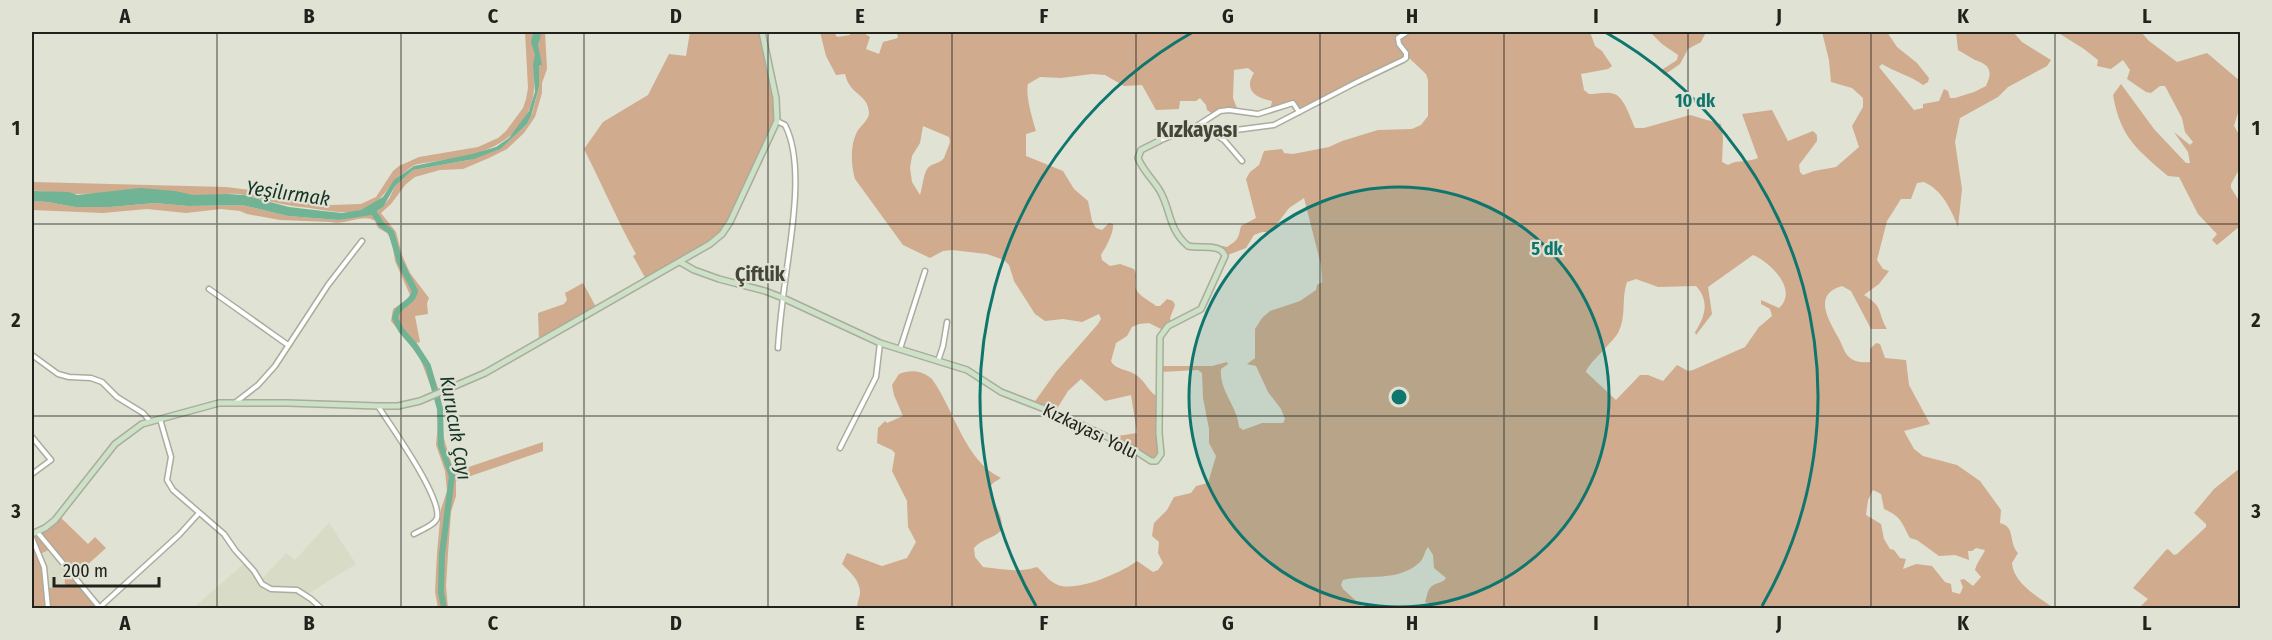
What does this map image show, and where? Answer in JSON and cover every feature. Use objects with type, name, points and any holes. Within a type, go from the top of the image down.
[{"type":"street","points":[[34,535],[55,520],[115,444],[135,428],[150,421],[219,403],[378,406],[408,404],[429,398],[495,367],[714,241],[726,229],[777,121],[776,98],[762,32]]},
{"type":"street","points":[[1159,141],[1189,131],[1213,133],[1274,125],[1406,58],[1406,53],[1399,44],[1398,38],[1407,32]]},
{"type":"street","points":[[1189,131],[1213,114],[1224,110],[1258,114],[1293,103],[1299,112]]},
{"type":"street","points":[[777,121],[784,123],[789,133],[793,146],[795,170],[792,231],[778,348]]},
{"type":"street","points":[[1213,133],[1224,140],[1242,161]]},
{"type":"street","name":"Kızkayası Yolu","points":[[680,262],[703,274],[783,298],[880,343],[967,370],[1001,392],[1065,417],[1131,448],[1151,461],[1159,460],[1161,454],[1159,433],[1160,337],[1168,326],[1201,309],[1225,256],[1219,248],[1188,246],[1172,225],[1159,190],[1142,168],[1138,158],[1141,150],[1159,141]]},
{"type":"street","points":[[236,402],[270,373],[328,285],[362,241]]},
{"type":"street","points":[[900,350],[926,271]]},
{"type":"street","points":[[209,288],[288,345]]},
{"type":"street","points":[[938,362],[944,346],[947,322]]},
{"type":"street","points":[[840,448],[876,377],[880,343]]},
{"type":"street","points":[[32,355],[58,374],[91,378],[102,382],[117,397],[143,413],[150,421]]},
{"type":"street","points":[[378,406],[421,473],[436,510],[434,523],[414,534]]},
{"type":"street","points":[[160,418],[171,457],[168,484],[224,534],[265,586],[297,591],[311,599],[321,609]]},
{"type":"street","points":[[32,437],[51,460],[32,474]]},
{"type":"street","points":[[34,535],[100,608],[200,513]]},
{"type":"street","points":[[34,535],[44,567],[48,609]]},
{"type":"shaded area","points":[[525,32],[533,32],[534,84],[529,110],[520,125],[496,145],[482,151],[413,166],[399,177],[377,202],[362,210],[330,211],[286,205],[239,194],[199,196],[148,190],[70,194],[32,191],[33,182],[226,187],[266,192],[290,199],[331,205],[361,204],[376,197],[393,171],[399,166],[419,157],[478,147],[498,138],[506,131],[523,108],[526,99],[528,88]]},
{"type":"shaded area","points":[[533,32],[540,32],[541,35],[538,45],[542,65],[539,66],[539,87],[527,124],[500,149],[474,159],[413,170],[395,186],[383,207],[371,215],[339,220],[288,216],[242,205],[188,206],[155,203],[75,207],[32,201],[32,191],[69,192],[77,195],[140,188],[193,195],[244,195],[289,207],[342,213],[361,210],[383,197],[394,180],[414,166],[496,147],[509,138],[529,111],[535,92],[533,64],[535,55],[531,42]]},
{"type":"shaded area","points":[[540,32],[545,32],[547,69],[535,117],[524,133],[507,149],[463,169],[440,170],[415,177],[381,213],[396,232],[410,273],[429,298],[428,314],[415,316],[420,342],[416,343],[430,365],[438,388],[443,409],[443,435],[454,472],[543,442],[543,451],[456,481],[448,554],[446,586],[448,608],[438,608],[435,592],[437,553],[441,509],[447,491],[445,471],[436,445],[437,403],[420,358],[391,321],[393,309],[407,300],[410,295],[395,261],[392,241],[387,233],[378,228],[375,221],[365,218],[336,223],[280,220],[221,209],[186,213],[147,209],[103,213],[32,210],[32,201],[75,207],[155,203],[188,206],[242,205],[288,216],[339,220],[370,214],[379,210],[389,199],[395,186],[413,170],[469,160],[497,150],[527,124],[539,87]]},
{"type":"shaded area","points":[[690,32],[762,32],[776,98],[777,121],[722,234],[647,281],[633,256],[636,254],[584,149],[603,122],[648,95],[669,54],[686,56]]},
{"type":"shaded area","points":[[820,32],[834,32],[837,37],[850,35],[851,32],[862,32],[870,37],[866,49],[879,54],[883,42],[898,38],[897,32],[1590,32],[1595,46],[1602,51],[1612,66],[1608,69],[1581,74],[1584,90],[1589,94],[1611,93],[1618,96],[1635,128],[1644,128],[1690,115],[1721,124],[1722,162],[1728,165],[1758,158],[1742,114],[1772,110],[1788,141],[1813,131],[1817,135],[1817,141],[1799,165],[1803,175],[1836,167],[1859,147],[1852,126],[1863,107],[1863,98],[1852,88],[1831,82],[1829,60],[1822,32],[1887,32],[1897,47],[1917,63],[1929,78],[1928,82],[1923,85],[1882,64],[1879,67],[1914,110],[1923,108],[1923,104],[1939,101],[1944,89],[1948,91],[1950,98],[1955,98],[1986,86],[1989,69],[1958,50],[1956,32],[2013,32],[2022,42],[2051,60],[2047,66],[2008,87],[1998,97],[1960,118],[1955,142],[1962,189],[1958,227],[1941,195],[1924,182],[1917,183],[1911,199],[1901,199],[1887,221],[1877,260],[1883,269],[1889,271],[1879,284],[1864,295],[1875,303],[1887,329],[1871,329],[1851,291],[1842,286],[1833,290],[1825,302],[1831,325],[1845,352],[1853,360],[1870,362],[1870,349],[1876,343],[1880,344],[1885,358],[1906,360],[1909,385],[1930,424],[1904,431],[1914,449],[1923,456],[1957,465],[1980,481],[2001,510],[2000,523],[2010,531],[2018,553],[2012,563],[2017,577],[2041,600],[2054,608],[1432,608],[1432,604],[1425,602],[1428,591],[1446,578],[1434,568],[1433,555],[1428,547],[1421,561],[1402,573],[1343,580],[1341,585],[1343,589],[1364,608],[857,608],[859,585],[842,564],[847,553],[882,566],[907,558],[916,542],[908,527],[907,501],[892,471],[895,453],[877,443],[878,428],[885,421],[887,423],[903,416],[892,385],[899,374],[912,371],[932,379],[969,447],[988,470],[1001,478],[989,488],[1001,518],[1002,529],[974,548],[975,557],[983,567],[1017,570],[1037,567],[1051,581],[1066,586],[1099,580],[1137,561],[1153,572],[1158,570],[1163,563],[1158,553],[1159,542],[1152,536],[1154,523],[1167,510],[1174,497],[1191,493],[1196,486],[1208,483],[1216,456],[1209,443],[1202,373],[1198,370],[1160,372],[1160,366],[1212,366],[1227,362],[1228,364],[1221,369],[1221,377],[1239,427],[1243,430],[1262,423],[1283,423],[1285,419],[1281,409],[1268,392],[1256,366],[1247,364],[1255,358],[1255,329],[1270,311],[1300,301],[1316,290],[1317,285],[1322,282],[1321,265],[1304,198],[1289,208],[1271,232],[1254,235],[1246,248],[1225,256],[1219,248],[1227,247],[1234,242],[1241,226],[1256,218],[1246,179],[1250,172],[1259,165],[1264,151],[1282,149],[1284,153],[1293,154],[1329,147],[1378,130],[1412,129],[1421,125],[1428,116],[1428,80],[1426,74],[1407,56],[1299,112],[1294,103],[1270,111],[1272,101],[1261,98],[1251,89],[1250,84],[1254,73],[1248,68],[1234,70],[1233,98],[1238,111],[1229,110],[1213,114],[1207,110],[1200,98],[1196,101],[1180,101],[1179,109],[1156,110],[1142,85],[1124,86],[1105,75],[1040,77],[1028,84],[1028,101],[1036,131],[1026,134],[1026,156],[1063,171],[1074,189],[1088,201],[1092,221],[1096,228],[1102,230],[1109,223],[1113,224],[1111,236],[1101,255],[1102,260],[1110,266],[1120,264],[1134,269],[1137,292],[1156,306],[1160,306],[1167,299],[1173,301],[1175,305],[1170,318],[1171,324],[1163,330],[1149,323],[1132,327],[1127,336],[1116,343],[1111,361],[1115,366],[1133,373],[1160,398],[1161,449],[1156,461],[1111,437],[1137,433],[1131,395],[1105,401],[1081,379],[1068,391],[1055,412],[1033,404],[1056,372],[1098,324],[1101,319],[1099,314],[1082,322],[1063,319],[1045,321],[1035,314],[1014,281],[1009,265],[1004,260],[987,254],[952,250],[943,251],[930,258],[903,245],[855,179],[852,162],[853,143],[857,132],[869,116],[868,106],[851,87],[845,74],[836,75],[826,56]],"holes":[[[923,126],[949,137],[950,142],[944,158],[928,168],[920,195],[912,182],[910,168],[912,156],[920,143]],[[1753,255],[1774,270],[1780,277],[1786,293],[1779,308],[1761,300],[1761,304],[1770,309],[1772,316],[1759,327],[1745,347],[1693,370],[1688,371],[1677,365],[1663,381],[1648,375],[1640,375],[1616,400],[1586,372],[1621,327],[1627,282],[1636,279],[1658,287],[1696,286],[1703,297],[1705,309],[1695,332],[1696,335],[1712,314],[1708,287]],[[1873,490],[1881,494],[1884,509],[1898,517],[1910,538],[1917,540],[1939,556],[1955,555],[1969,560],[1968,551],[1976,548],[1985,550],[1975,570],[1981,577],[1973,586],[1964,579],[1960,580],[1963,587],[1960,594],[1952,592],[1951,584],[1945,582],[1932,566],[1916,564],[1903,569],[1906,559],[1900,558],[1894,550],[1890,549],[1884,539],[1881,524],[1866,515],[1868,500]]]},
{"type":"shaded area","points":[[1650,32],[1706,32],[1701,42],[1688,49],[1680,64],[1664,75],[1660,71],[1677,60],[1678,55]]},
{"type":"shaded area","points":[[2057,32],[2141,32],[2177,62],[2207,53],[2240,81],[2240,106],[2234,126],[2240,136],[2240,168],[2231,188],[2240,202],[2240,226],[2217,245],[2212,240],[2217,234],[2198,214],[2179,177],[2168,176],[2162,171],[2143,154],[2124,130],[2113,95],[2121,84],[2154,129],[2186,163],[2190,163],[2188,152],[2174,132],[2190,145],[2193,142],[2185,132],[2182,118],[2165,86],[2160,86],[2151,93],[2146,92],[2127,79],[2130,70],[2123,60],[2111,69],[2097,66],[2098,60]]},
{"type":"shaded area","points":[[583,283],[597,309],[539,342],[538,313],[564,304],[567,300],[565,293]]},
{"type":"shaded area","points":[[2240,468],[2240,608],[2139,608],[2148,599],[2133,588],[2166,550],[2168,549],[2174,555],[2177,554],[2206,527],[2206,524],[2194,513],[2214,489]]},
{"type":"shaded area","points":[[58,515],[88,544],[95,537],[106,548],[75,576],[101,608],[32,608],[32,534],[38,533]],"holes":[[[51,549],[64,564],[65,587],[46,588],[40,554]]]},
{"type":"shaded area","points":[[329,523],[356,564],[306,595],[316,603],[310,608],[193,608],[246,562],[260,581],[286,553],[295,560]]},
{"type":"shaded area","points":[[51,549],[64,564],[65,587],[46,588],[40,555]]},
{"type":"waterway","name":"Kurucuk Çayı","points":[[372,210],[382,225],[391,232],[400,262],[415,291],[411,299],[396,313],[395,318],[401,330],[428,366],[440,409],[441,446],[452,476],[442,554],[441,592],[444,608]]},
{"type":"district","name":"Kızkayası","points":[[1197,130]]},
{"type":"district","name":"Çiftlik","points":[[760,274]]},
{"type":"water label","name":"Yeşilırmak","points":[[288,193]]}]
